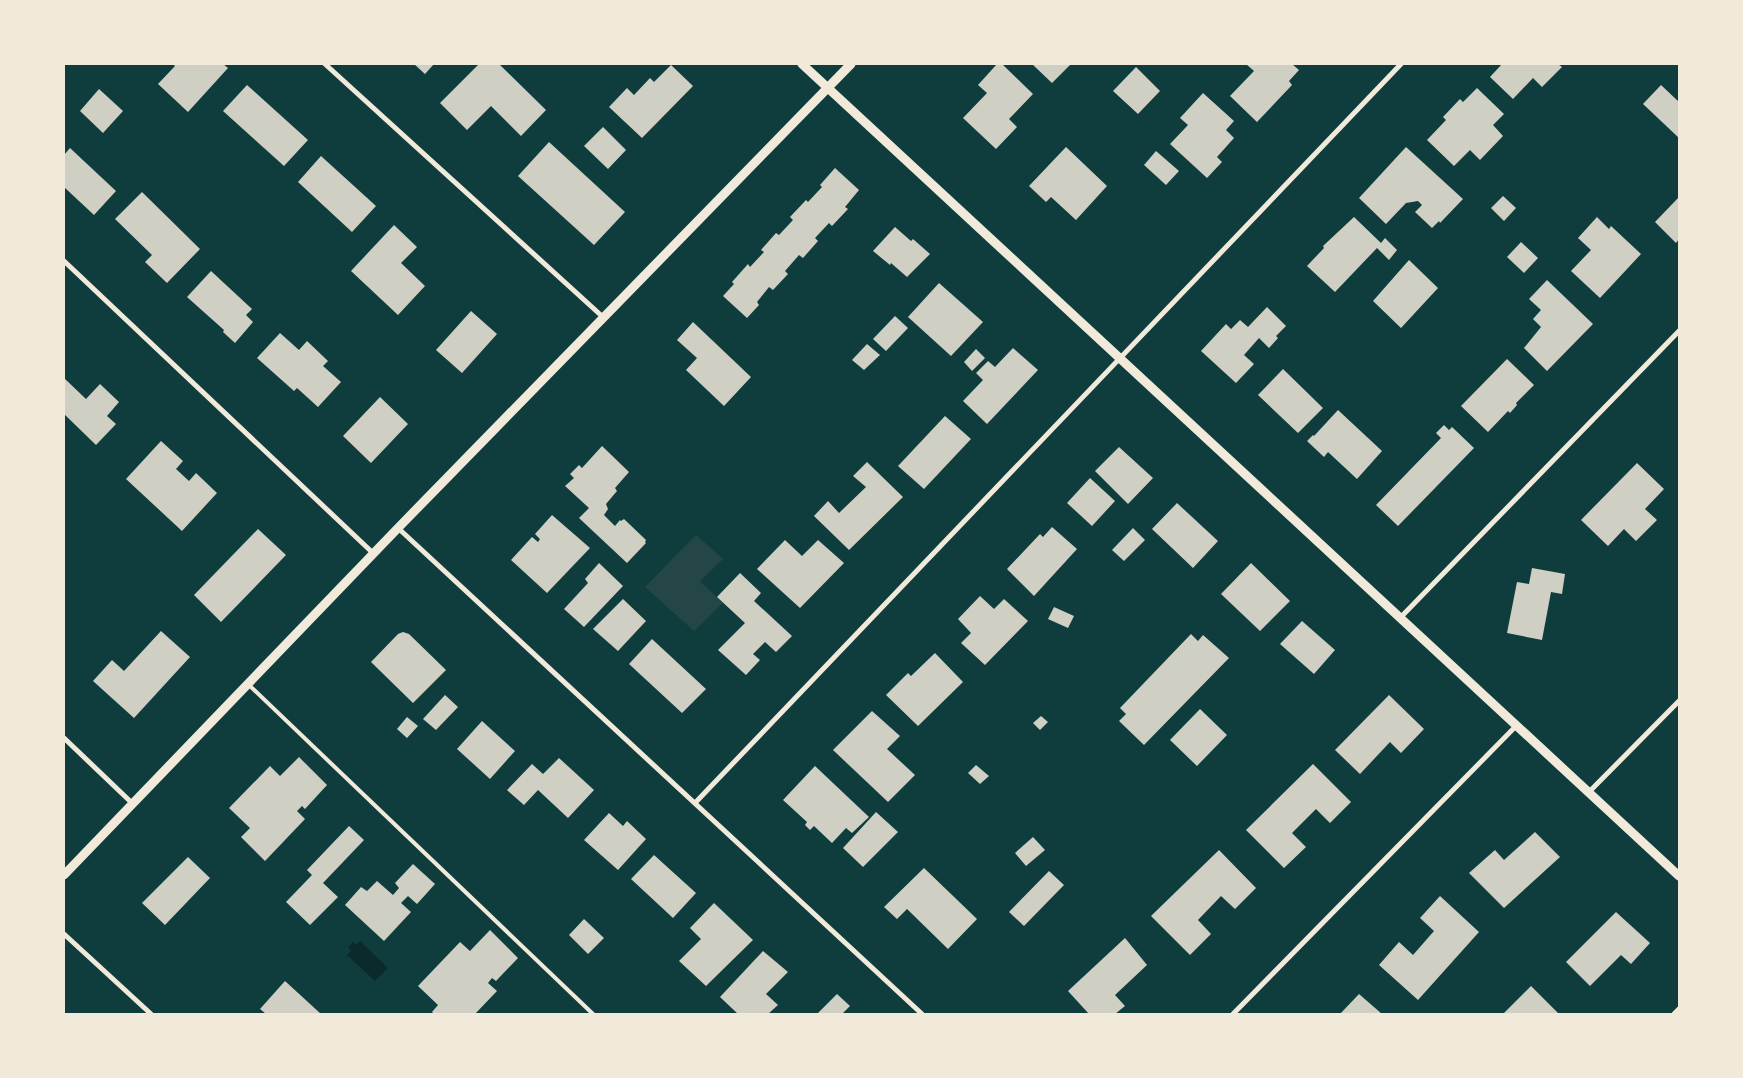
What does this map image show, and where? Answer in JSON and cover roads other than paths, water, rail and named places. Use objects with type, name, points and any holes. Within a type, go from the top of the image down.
[{"type":"street","points":[[325,64],[604,318]]},
{"type":"street","points":[[802,64],[1679,876]]},
{"type":"street","points":[[64,875],[249,685],[398,528],[851,64]]},
{"type":"street","points":[[695,803],[1401,64]]},
{"type":"street","points":[[64,261],[374,554]]},
{"type":"street","points":[[1400,618],[1679,331]]},
{"type":"street","points":[[398,528],[922,1014]]},
{"type":"street","points":[[1589,792],[1679,701]]},
{"type":"street","points":[[1233,1014],[1517,724]]},
{"type":"street","points":[[64,738],[133,804]]},
{"type":"street","points":[[64,934],[151,1014]]},
{"type":"street","points":[[1674,1014],[1679,1009]]},
{"type":"lane","points":[[249,685],[593,1014]]}]
